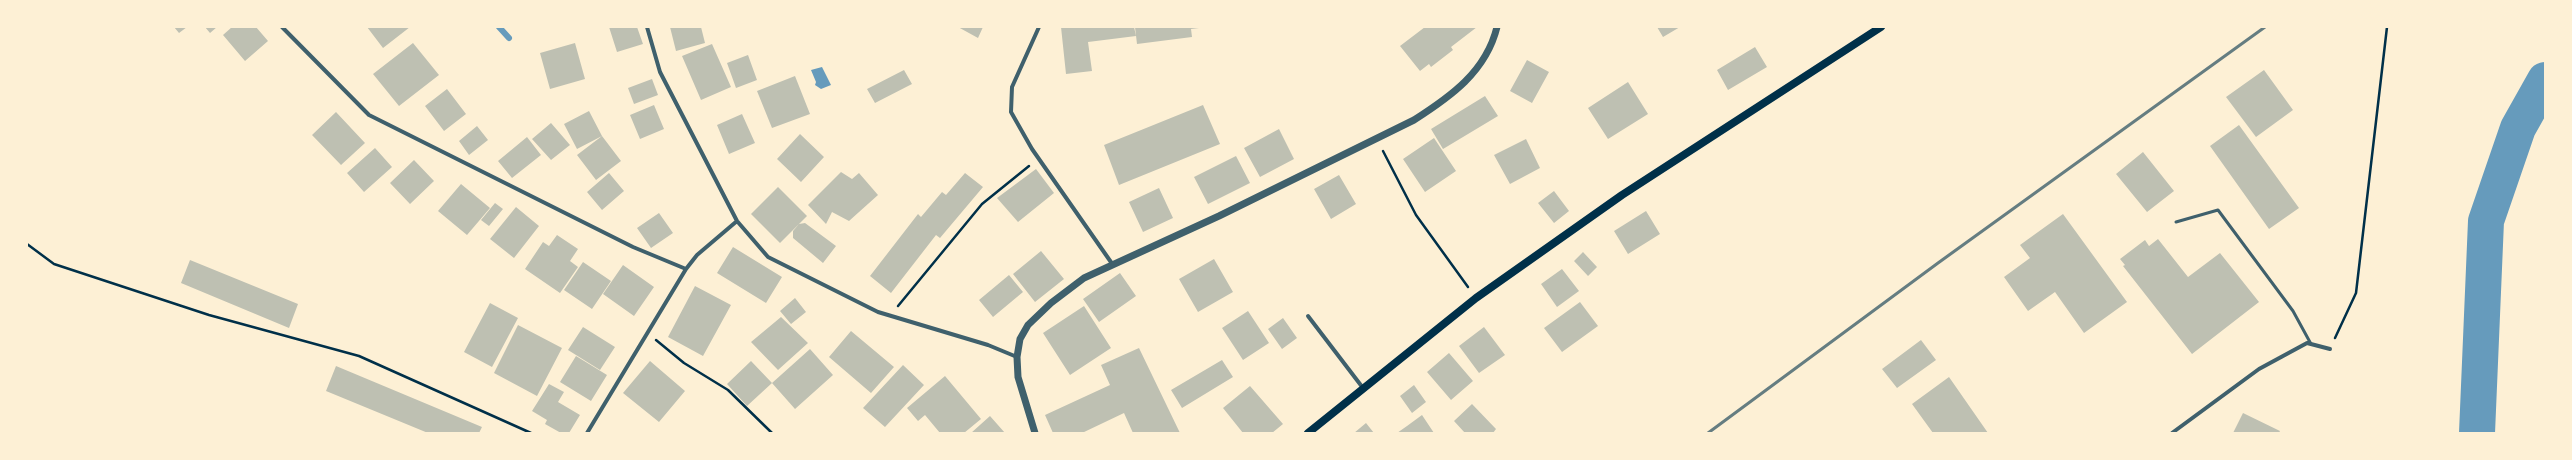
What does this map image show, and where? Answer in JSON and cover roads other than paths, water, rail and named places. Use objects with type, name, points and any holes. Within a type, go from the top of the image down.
[{"type":"main road","points":[[1308,433],[1476,298],[1622,195],[1881,27]]},
{"type":"street","points":[[282,27],[369,115],[633,247],[686,268]]},
{"type":"street","points":[[647,27],[660,72],[737,221],[768,257],[878,312],[988,345],[1017,357]]},
{"type":"street","points":[[1040,27],[1012,86],[1011,112],[1038,159],[1113,265]]},
{"type":"street","points":[[1036,433],[1018,377],[1017,357],[1020,339],[1025,330],[1051,302],[1084,278],[1414,120],[1443,102],[1468,80],[1485,57],[1497,27]]},
{"type":"street","points":[[587,433],[686,268],[697,255],[737,221]]},
{"type":"street","points":[[1308,316],[1363,388]]},
{"type":"street","points":[[2172,433],[2259,369],[2307,343],[2330,349]]},
{"type":"lane","points":[[2176,222],[2218,210],[2293,311],[2312,344]]},
{"type":"water","points":[[822,67],[831,85],[821,89],[815,85],[816,82],[811,70]]},
{"type":"waterway","points":[[499,27],[509,38]]},
{"type":"waterway","points":[[2477,433],[2486,221],[2518,128],[2545,80]]},
{"type":"railway","points":[[1708,433],[1938,263],[2265,27]]}]
